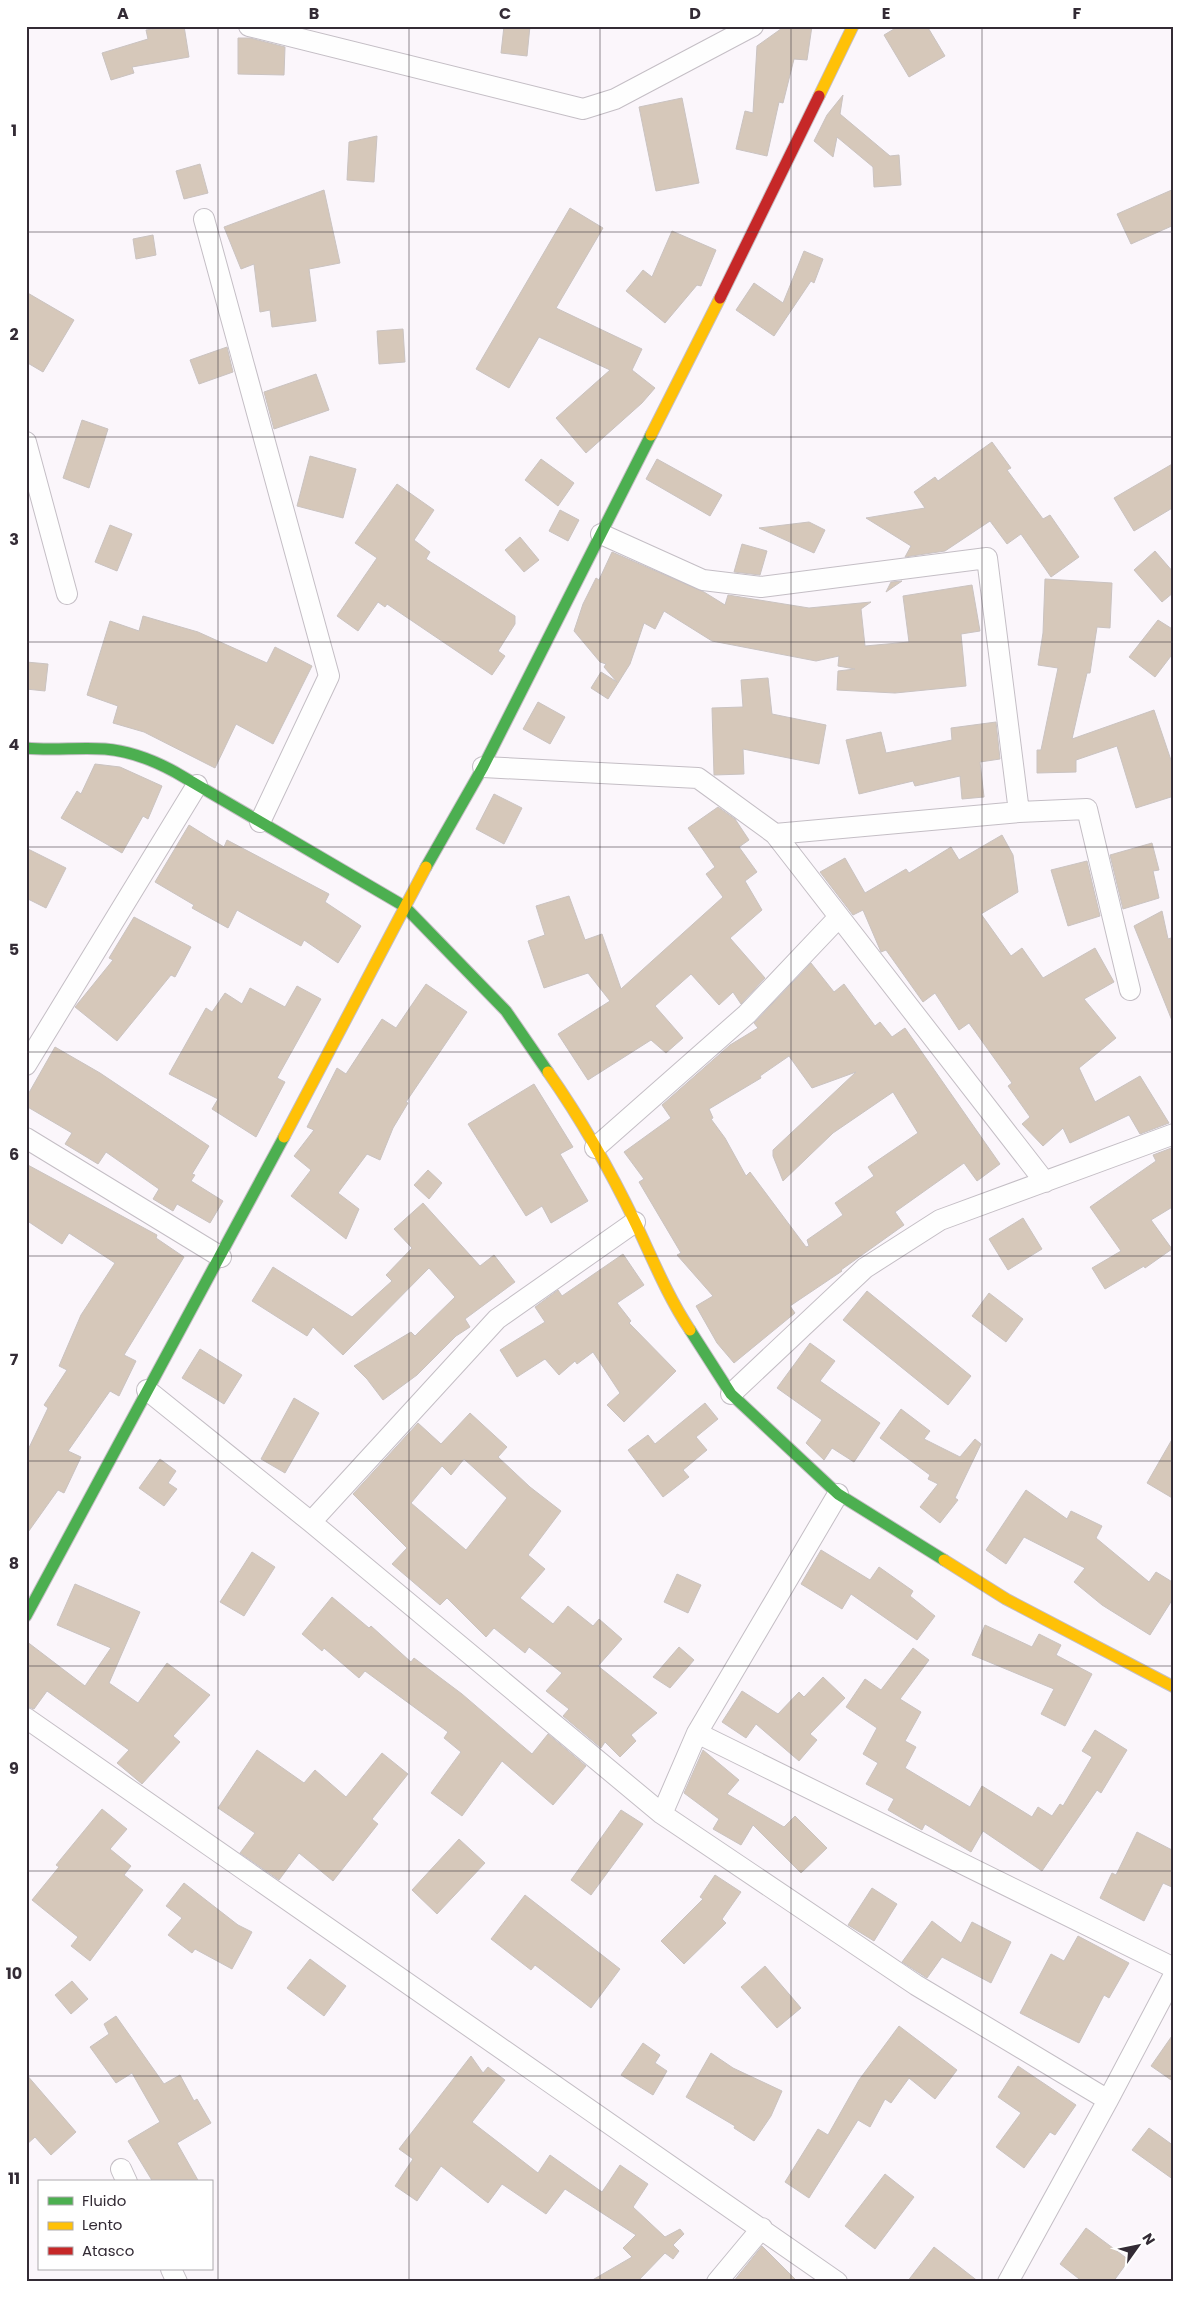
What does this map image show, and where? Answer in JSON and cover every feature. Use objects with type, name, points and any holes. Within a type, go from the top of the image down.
[{"type":"street","points":[[249,26],[582,109],[615,100],[753,26]]},
{"type":"street","points":[[26,1616],[221,1256],[404,906],[483,767],[737,264],[853,26]]},
{"type":"street","points":[[204,219],[329,676],[260,822]]},
{"type":"street","points":[[26,442],[67,594]]},
{"type":"street","points":[[601,534],[703,580],[761,587],[987,558],[1019,812]]},
{"type":"street","points":[[26,748],[38,750],[104,749],[136,754],[166,765],[404,906],[506,1012],[569,1102],[635,1222],[674,1306],[730,1394],[838,1494],[1006,1599],[1174,1687]]},
{"type":"street","points":[[483,767],[698,778],[775,834],[1045,1182]]},
{"type":"street","points":[[26,1065],[197,785]]},
{"type":"street","points":[[775,834],[1019,812],[1087,809],[1130,990]]},
{"type":"street","points":[[594,1148],[746,1014],[839,917]]},
{"type":"street","points":[[730,1394],[865,1268],[940,1220],[1174,1134]]},
{"type":"street","points":[[26,1138],[221,1256]]},
{"type":"street","points":[[311,1522],[498,1320],[635,1222]]},
{"type":"street","points":[[147,1390],[311,1522],[662,1814],[916,1985],[1108,2100]]},
{"type":"street","points":[[662,1814],[696,1733],[838,1494]]},
{"type":"street","points":[[26,1718],[838,2282]]},
{"type":"street","points":[[696,1733],[1174,1968]]},
{"type":"street","points":[[1008,2282],[1174,1975]]},
{"type":"street","points":[[717,2282],[762,2228]]},
{"type":"street","points":[[171,2270],[177,2282]]},
{"type":"building","points":[[184,26],[189,57],[132,67],[134,73],[111,80],[102,53],[148,39],[146,30]]},
{"type":"building","points":[[504,26],[530,26],[527,56],[501,53]]},
{"type":"building","points":[[785,26],[812,26],[807,60],[794,59],[783,103],[779,102],[767,156],[736,149],[745,111],[753,113],[757,46]]},
{"type":"building","points":[[899,26],[927,26],[945,56],[909,77],[884,35]]},
{"type":"building","points":[[238,38],[250,38],[285,47],[284,75],[238,74]]},
{"type":"building","points":[[843,95],[840,114],[890,156],[899,155],[901,185],[874,187],[873,167],[837,137],[833,157],[814,141],[827,115]]},
{"type":"building","points":[[682,98],[699,183],[656,191],[639,107]]},
{"type":"building","points":[[377,136],[374,182],[347,180],[349,142]]},
{"type":"building","points":[[200,164],[208,193],[184,199],[176,171]]},
{"type":"building","points":[[1174,189],[1174,225],[1131,244],[1117,214]]},
{"type":"building","points":[[324,190],[340,263],[309,269],[316,321],[272,327],[270,310],[260,312],[254,264],[241,269],[224,227]]},
{"type":"building","points":[[570,208],[603,228],[556,308],[642,349],[632,370],[655,388],[642,403],[586,453],[556,418],[610,370],[539,337],[509,388],[476,369]]},
{"type":"building","points":[[672,231],[716,250],[701,286],[697,285],[665,323],[626,291],[643,270],[652,277]]},
{"type":"building","points":[[153,235],[156,255],[136,259],[133,239]]},
{"type":"building","points":[[804,251],[823,259],[814,283],[811,281],[774,336],[736,310],[754,283],[783,303]]},
{"type":"building","points":[[26,292],[74,320],[43,372],[26,362]]},
{"type":"building","points":[[403,329],[405,362],[379,364],[377,331]]},
{"type":"building","points":[[227,347],[233,372],[199,384],[190,360]]},
{"type":"building","points":[[316,374],[329,410],[274,429],[264,392]]},
{"type":"building","points":[[82,420],[108,429],[89,488],[63,478]]},
{"type":"building","points":[[992,442],[1011,468],[1007,470],[1043,519],[1050,515],[1079,557],[1051,577],[1021,534],[1007,544],[990,521],[945,551],[905,557],[911,546],[866,518],[925,508],[914,492],[935,477],[938,481]]},
{"type":"building","points":[[310,456],[356,469],[343,518],[297,506]]},
{"type":"building","points":[[541,459],[574,483],[558,506],[525,480]]},
{"type":"building","points":[[657,459],[722,495],[710,516],[646,479]]},
{"type":"building","points":[[1174,463],[1174,507],[1134,531],[1114,498]]},
{"type":"building","points":[[397,484],[434,510],[414,540],[430,552],[426,559],[515,616],[515,624],[498,651],[505,656],[492,675],[387,604],[385,607],[378,602],[358,631],[337,616],[377,558],[355,543]]},
{"type":"building","points":[[560,510],[579,520],[568,541],[549,531]]},
{"type":"building","points":[[809,522],[825,530],[814,553],[759,528]]},
{"type":"building","points":[[110,525],[132,534],[117,571],[95,562]]},
{"type":"building","points":[[520,537],[539,560],[524,572],[505,550]]},
{"type":"building","points":[[742,544],[767,551],[760,575],[734,572]]},
{"type":"building","points":[[1155,551],[1174,573],[1174,592],[1162,602],[1134,570]]},
{"type":"building","points":[[612,552],[704,592],[725,605],[728,595],[809,608],[871,602],[861,609],[865,646],[909,642],[903,596],[972,585],[980,631],[961,634],[966,686],[895,693],[837,690],[838,671],[855,669],[838,666],[839,656],[816,661],[712,641],[664,611],[655,629],[644,623],[630,664],[608,699],[591,688],[601,672],[617,682],[604,667],[606,664],[600,662],[574,631],[583,604],[596,578],[599,580]]},
{"type":"building","points":[[1045,579],[1112,583],[1110,628],[1097,627],[1090,673],[1087,673],[1072,739],[1154,710],[1174,769],[1174,796],[1136,808],[1117,746],[1076,760],[1076,772],[1037,773],[1037,750],[1041,750],[1058,668],[1038,665],[1043,633]]},
{"type":"building","points":[[902,581],[886,592],[891,582]]},
{"type":"building","points":[[143,616],[198,632],[267,663],[275,647],[312,666],[273,744],[236,724],[215,768],[144,732],[113,723],[118,706],[87,695],[110,621],[139,631]]},
{"type":"building","points":[[1158,620],[1174,630],[1174,652],[1155,677],[1129,657]]},
{"type":"building","points":[[26,662],[48,664],[45,691],[26,689]]},
{"type":"building","points":[[768,678],[772,714],[826,725],[819,764],[743,749],[744,774],[714,775],[712,708],[743,707],[741,680]]},
{"type":"building","points":[[538,702],[565,717],[550,744],[523,729]]},
{"type":"building","points":[[996,722],[1000,759],[980,762],[984,797],[962,799],[960,776],[915,786],[913,781],[859,794],[846,740],[881,732],[886,753],[952,740],[951,728]]},
{"type":"building","points":[[95,764],[120,767],[162,786],[148,819],[143,816],[122,853],[61,818],[77,791],[81,794]]},
{"type":"building","points":[[494,794],[522,808],[504,844],[476,829]]},
{"type":"building","points":[[718,807],[735,819],[749,840],[739,847],[757,872],[745,881],[762,910],[730,938],[765,978],[741,1004],[733,992],[719,1005],[691,974],[655,1006],[683,1038],[666,1053],[651,1040],[588,1080],[558,1034],[610,1001],[588,973],[544,988],[528,941],[545,935],[536,906],[569,896],[585,940],[602,934],[621,989],[723,897],[706,874],[715,867],[688,828]]},
{"type":"building","points":[[189,825],[224,847],[227,840],[329,894],[325,902],[361,926],[338,963],[304,940],[301,946],[237,910],[228,928],[192,908],[194,905],[155,882]]},
{"type":"building","points":[[1002,835],[1013,855],[1018,892],[981,914],[1011,956],[1022,948],[1043,978],[1095,948],[1114,982],[1084,999],[1116,1038],[1079,1068],[1095,1102],[1140,1076],[1169,1123],[1140,1134],[1129,1115],[1070,1143],[1063,1128],[1043,1146],[1022,1124],[1030,1117],[1008,1086],[1012,1083],[969,1023],[959,1030],[935,993],[923,1002],[886,950],[881,952],[863,910],[853,915],[820,872],[845,858],[865,893],[906,869],[909,873],[951,847],[959,860]]},
{"type":"building","points":[[1152,843],[1159,870],[1153,871],[1159,898],[1123,909],[1110,855]]},
{"type":"building","points":[[26,848],[66,868],[46,908],[26,898]]},
{"type":"building","points":[[1087,861],[1100,916],[1068,926],[1051,870]]},
{"type":"building","points":[[1162,911],[1168,939],[1174,937],[1173,1023],[1134,926]]},
{"type":"building","points":[[134,917],[191,947],[175,977],[171,975],[117,1041],[75,1007],[113,960],[109,958]]},
{"type":"building","points":[[811,963],[834,992],[844,984],[875,1026],[880,1022],[892,1037],[905,1028],[1000,1164],[977,1181],[964,1163],[895,1212],[904,1225],[842,1271],[790,1306],[795,1313],[734,1363],[717,1343],[696,1306],[713,1296],[677,1255],[681,1253],[639,1182],[644,1179],[624,1152],[671,1118],[662,1105],[730,1045],[758,1028],[754,1023]],"holes":[[[789,1056],[812,1088],[856,1072],[773,1150],[773,1156],[783,1181],[833,1133],[893,1092],[918,1133],[868,1167],[874,1176],[835,1203],[843,1215],[807,1240],[809,1246],[806,1247],[750,1172],[746,1176],[725,1138],[711,1119],[713,1118],[709,1109],[761,1078],[760,1076]]]},
{"type":"building","points":[[426,984],[467,1012],[406,1102],[408,1103],[393,1128],[380,1160],[367,1154],[338,1193],[359,1209],[346,1239],[291,1196],[311,1170],[294,1156],[314,1130],[307,1127],[337,1068],[346,1074],[382,1019],[396,1028]]},
{"type":"building","points":[[297,986],[321,999],[277,1078],[285,1082],[256,1137],[212,1109],[218,1099],[169,1074],[206,1008],[212,1012],[225,993],[242,1004],[250,988],[285,1007]]},
{"type":"building","points":[[55,1047],[100,1073],[209,1146],[192,1174],[195,1175],[191,1181],[223,1201],[210,1223],[177,1204],[173,1211],[153,1199],[159,1189],[106,1152],[98,1164],[65,1144],[72,1133],[26,1106],[26,1098]]},
{"type":"building","points":[[534,1084],[573,1147],[560,1154],[588,1201],[551,1223],[542,1206],[526,1216],[468,1124]]},
{"type":"building","points":[[1174,1147],[1174,1206],[1151,1220],[1172,1249],[1145,1268],[1144,1266],[1105,1289],[1092,1268],[1121,1251],[1090,1207],[1156,1161],[1153,1155]]},
{"type":"building","points":[[26,1164],[157,1235],[156,1238],[184,1257],[124,1355],[136,1361],[119,1396],[110,1391],[68,1451],[81,1457],[64,1493],[58,1490],[26,1535],[26,1454],[48,1408],[44,1405],[67,1370],[59,1366],[81,1315],[115,1263],[69,1233],[62,1244],[26,1220]]},
{"type":"building","points":[[428,1170],[442,1183],[429,1199],[414,1185]]},
{"type":"building","points":[[423,1203],[480,1266],[494,1255],[515,1282],[465,1319],[470,1327],[456,1336],[417,1375],[383,1400],[354,1366],[411,1332],[415,1336],[455,1297],[429,1268],[343,1355],[313,1327],[307,1336],[252,1301],[273,1267],[352,1317],[392,1281],[386,1275],[412,1248],[394,1229]]},
{"type":"building","points":[[1023,1218],[1042,1249],[1008,1270],[989,1239]]},
{"type":"building","points":[[623,1254],[644,1285],[617,1303],[631,1321],[629,1323],[676,1371],[624,1422],[607,1405],[620,1393],[593,1352],[577,1364],[575,1361],[559,1375],[545,1359],[517,1377],[500,1350],[545,1322],[535,1307],[558,1290],[562,1296]]},
{"type":"building","points":[[867,1291],[971,1376],[948,1405],[843,1320]]},
{"type":"building","points":[[989,1293],[1023,1319],[1006,1342],[972,1316]]},
{"type":"building","points":[[810,1343],[835,1361],[820,1381],[880,1423],[854,1462],[832,1448],[824,1460],[806,1443],[822,1420],[777,1388]]},
{"type":"building","points":[[200,1349],[242,1375],[224,1404],[182,1378]]},
{"type":"building","points":[[294,1398],[319,1413],[285,1473],[261,1459]]},
{"type":"building","points":[[705,1403],[718,1419],[696,1437],[707,1450],[683,1470],[689,1477],[663,1497],[628,1450],[648,1435],[655,1444]]},
{"type":"building","points":[[901,1409],[930,1431],[924,1439],[960,1457],[975,1439],[981,1444],[955,1498],[958,1500],[940,1523],[920,1507],[938,1484],[928,1479],[930,1475],[880,1438]]},
{"type":"building","points":[[470,1413],[507,1447],[498,1457],[530,1487],[561,1511],[528,1555],[545,1569],[520,1598],[553,1624],[568,1606],[593,1626],[599,1619],[622,1639],[598,1666],[657,1713],[631,1735],[636,1741],[620,1757],[605,1742],[601,1748],[563,1716],[569,1709],[546,1691],[562,1673],[529,1647],[525,1653],[494,1628],[486,1637],[447,1598],[440,1605],[392,1564],[407,1548],[353,1494],[418,1423],[441,1444]],"holes":[[[464,1459],[507,1498],[466,1550],[411,1503],[442,1466],[451,1475]]]},
{"type":"building","points":[[1174,1436],[1174,1499],[1147,1483]]},
{"type":"building","points":[[160,1459],[176,1471],[168,1483],[177,1489],[164,1506],[139,1488]]},
{"type":"building","points":[[1026,1490],[1067,1519],[1071,1511],[1102,1526],[1096,1538],[1149,1582],[1156,1572],[1174,1583],[1174,1597],[1150,1635],[1102,1605],[1074,1582],[1085,1568],[1024,1537],[1006,1564],[986,1550]]},
{"type":"building","points":[[821,1550],[870,1580],[879,1567],[913,1591],[910,1596],[935,1616],[917,1640],[851,1594],[842,1609],[801,1584]]},
{"type":"building","points":[[252,1552],[275,1567],[244,1616],[220,1602]]},
{"type":"building","points":[[677,1574],[701,1585],[688,1613],[664,1602]]},
{"type":"building","points":[[75,1584],[140,1612],[109,1683],[138,1703],[167,1663],[210,1695],[173,1736],[180,1742],[142,1784],[117,1763],[129,1750],[47,1691],[34,1709],[26,1706],[26,1641],[85,1686],[111,1648],[57,1625]]},
{"type":"building","points":[[332,1597],[369,1628],[371,1626],[411,1662],[414,1658],[462,1694],[532,1754],[548,1734],[586,1766],[553,1805],[502,1761],[462,1816],[431,1793],[461,1752],[444,1738],[448,1732],[365,1671],[359,1678],[324,1648],[322,1651],[302,1634]]},
{"type":"building","points":[[985,1625],[1032,1647],[1039,1634],[1061,1645],[1056,1655],[1092,1674],[1065,1726],[1041,1714],[1054,1689],[972,1655]]},
{"type":"building","points":[[679,1647],[694,1660],[670,1688],[653,1677]]},
{"type":"building","points":[[913,1648],[929,1660],[900,1699],[921,1712],[905,1741],[916,1747],[905,1768],[970,1807],[982,1786],[1032,1817],[1038,1807],[1052,1816],[1060,1804],[1063,1806],[1092,1757],[1082,1751],[1095,1730],[1127,1750],[1101,1793],[1097,1790],[1042,1871],[983,1831],[971,1852],[925,1824],[922,1830],[888,1810],[894,1799],[866,1784],[878,1763],[863,1754],[877,1728],[846,1707],[865,1679],[881,1690]]},
{"type":"building","points":[[823,1677],[845,1698],[810,1734],[817,1740],[799,1761],[756,1724],[746,1738],[722,1722],[742,1691],[778,1714],[799,1692],[804,1697]]},
{"type":"building","points":[[257,1750],[304,1783],[315,1770],[346,1797],[382,1753],[408,1774],[372,1819],[378,1824],[333,1881],[299,1853],[279,1880],[240,1853],[255,1833],[218,1808]]},
{"type":"building","points":[[703,1750],[739,1780],[727,1794],[784,1827],[795,1816],[827,1848],[801,1873],[753,1825],[741,1845],[713,1829],[719,1819],[684,1793]]},
{"type":"building","points":[[102,1809],[127,1829],[110,1849],[131,1866],[124,1875],[143,1890],[90,1961],[71,1946],[78,1937],[32,1900],[59,1867],[56,1865]]},
{"type":"building","points":[[621,1810],[643,1824],[591,1895],[571,1880]]},
{"type":"building","points":[[1137,1832],[1174,1851],[1174,1888],[1163,1883],[1144,1921],[1100,1898],[1112,1873],[1116,1875]]},
{"type":"building","points":[[459,1839],[485,1863],[437,1914],[412,1890]]},
{"type":"building","points":[[715,1875],[741,1892],[722,1919],[726,1923],[684,1964],[661,1941],[703,1899],[700,1897]]},
{"type":"building","points":[[184,1883],[238,1925],[252,1932],[232,1969],[195,1949],[192,1953],[168,1935],[182,1918],[166,1906]]},
{"type":"building","points":[[872,1888],[897,1904],[874,1941],[848,1925]]},
{"type":"building","points":[[525,1895],[620,1969],[591,2008],[535,1965],[531,1970],[491,1939]]},
{"type":"building","points":[[932,1921],[961,1943],[972,1922],[1011,1942],[991,1983],[942,1957],[927,1978],[902,1962]]},
{"type":"building","points":[[1078,1936],[1129,1963],[1109,1998],[1104,1995],[1079,2043],[1020,2013],[1051,1954],[1064,1961]]},
{"type":"building","points":[[310,1959],[346,1986],[324,2016],[287,1988]]},
{"type":"building","points":[[765,1966],[801,2008],[777,2028],[741,1987]]},
{"type":"building","points":[[72,1981],[88,1999],[71,2014],[55,1995]]},
{"type":"building","points":[[116,2016],[164,2084],[180,2075],[194,2101],[197,2099],[211,2123],[177,2143],[198,2180],[152,2180],[128,2141],[160,2122],[132,2073],[116,2083],[90,2047],[109,2034],[104,2024]]},
{"type":"building","points":[[899,2026],[957,2070],[935,2099],[909,2078],[891,2103],[885,2099],[870,2127],[858,2120],[809,2198],[785,2182],[818,2129],[828,2135],[859,2080]]},
{"type":"building","points":[[1174,2033],[1174,2082],[1151,2066]]},
{"type":"building","points":[[643,2043],[660,2055],[655,2063],[667,2071],[653,2095],[621,2075]]},
{"type":"building","points":[[711,2053],[733,2068],[782,2091],[771,2116],[754,2141],[734,2128],[735,2126],[686,2097]]},
{"type":"building","points":[[471,2056],[483,2073],[488,2067],[505,2080],[472,2122],[538,2173],[550,2155],[602,2192],[620,2165],[648,2184],[633,2207],[665,2237],[680,2229],[684,2234],[673,2245],[679,2251],[673,2259],[665,2253],[637,2282],[589,2282],[632,2257],[623,2248],[636,2235],[565,2189],[546,2214],[502,2184],[488,2203],[441,2166],[417,2201],[395,2186],[413,2159],[399,2149]]},
{"type":"building","points":[[1018,2066],[1076,2105],[1055,2135],[1050,2132],[1024,2168],[996,2147],[1021,2113],[998,2097]]},
{"type":"building","points":[[26,2074],[76,2132],[51,2155],[35,2137],[26,2145]]},
{"type":"building","points":[[1149,2128],[1174,2146],[1174,2180],[1132,2150]]},
{"type":"building","points":[[885,2174],[914,2197],[875,2249],[845,2226]]},
{"type":"building","points":[[1086,2228],[1129,2260],[1113,2282],[1083,2282],[1060,2264]]},
{"type":"building","points":[[762,2246],[798,2282],[733,2282]]},
{"type":"building","points":[[934,2247],[979,2282],[907,2282]]},
{"type":"traffic: fast","points":[[426,867],[483,767],[651,435]]},
{"type":"traffic: fast","points":[[26,748],[105,749],[132,754],[150,760],[175,772],[404,906],[506,1011],[548,1072]]},
{"type":"traffic: fast","points":[[26,1616],[284,1137]]},
{"type":"traffic: fast","points":[[690,1330],[731,1394],[838,1494],[944,1560]]},
{"type":"traffic: slow","points":[[819,96],[853,26]]},
{"type":"traffic: slow","points":[[651,435],[720,298]]},
{"type":"traffic: slow","points":[[284,1137],[426,867]]},
{"type":"traffic: slow","points":[[548,1072],[606,1165],[668,1291],[690,1330]]},
{"type":"traffic: slow","points":[[944,1560],[1006,1599],[1174,1687]]},
{"type":"traffic: jam","points":[[720,298],[819,96]]}]
